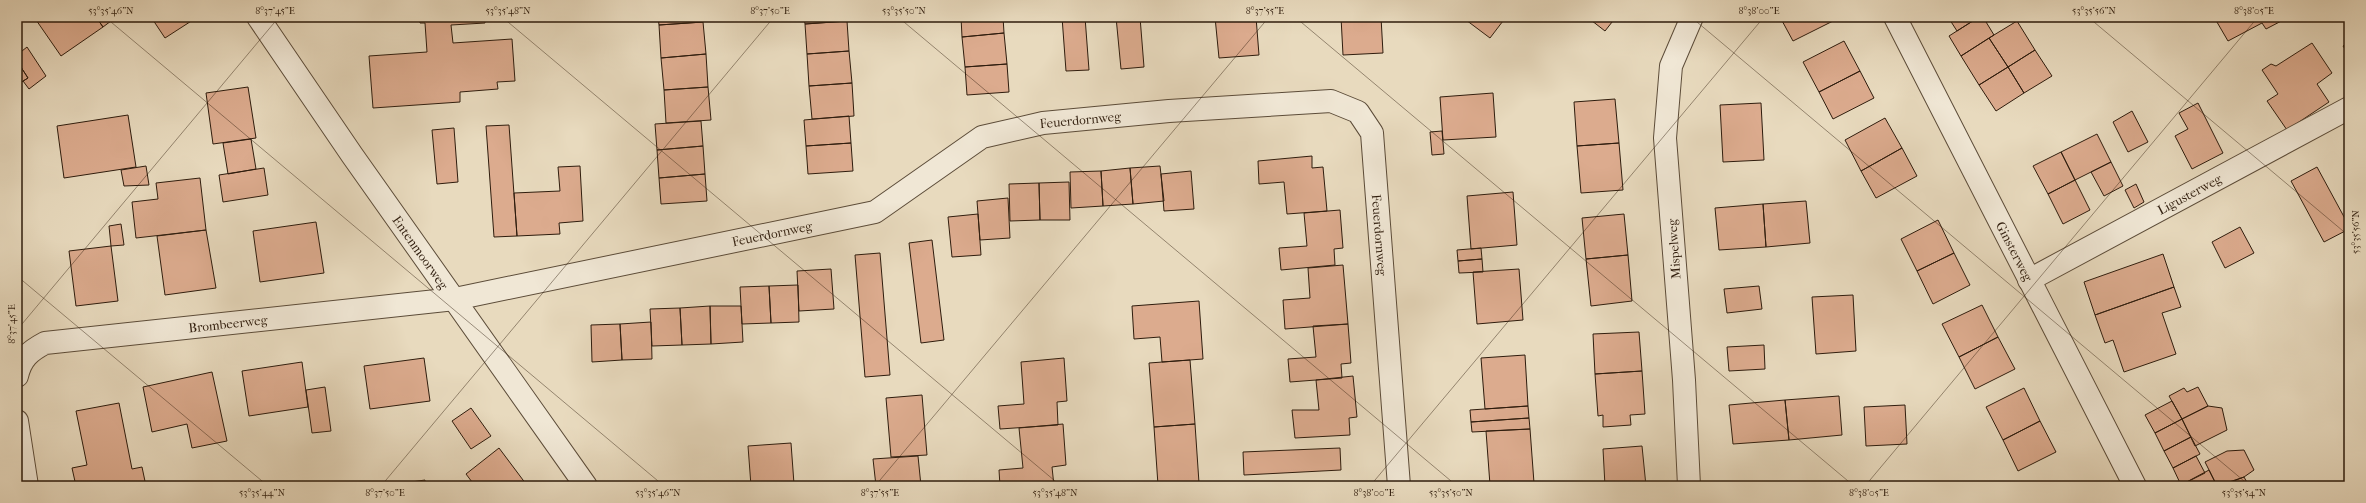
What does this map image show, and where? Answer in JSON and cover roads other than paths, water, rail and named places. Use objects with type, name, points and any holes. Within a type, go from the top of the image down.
[{"type":"street","name":"Entenmoorweg","points":[[258,17],[352,155],[586,486]]},
{"type":"street","name":"Mispelweg","points":[[1689,486],[1666,138],[1671,66],[1692,17]]},
{"type":"street","name":"Ginsterweg","points":[[1895,17],[2135,486]]},
{"type":"street","name":"Feuerdornweg","points":[[455,299],[874,212],[982,137],[1035,124],[1169,111],[1331,101],[1358,112],[1372,133],[1399,486]]},
{"type":"street","name":"Ligusterweg","points":[[2029,280],[2349,108]]},
{"type":"street","name":"Brombeerweg","points":[[17,376],[20,363],[30,351],[45,343],[455,299]]},
{"type":"street","points":[[17,421],[27,486]]}]
